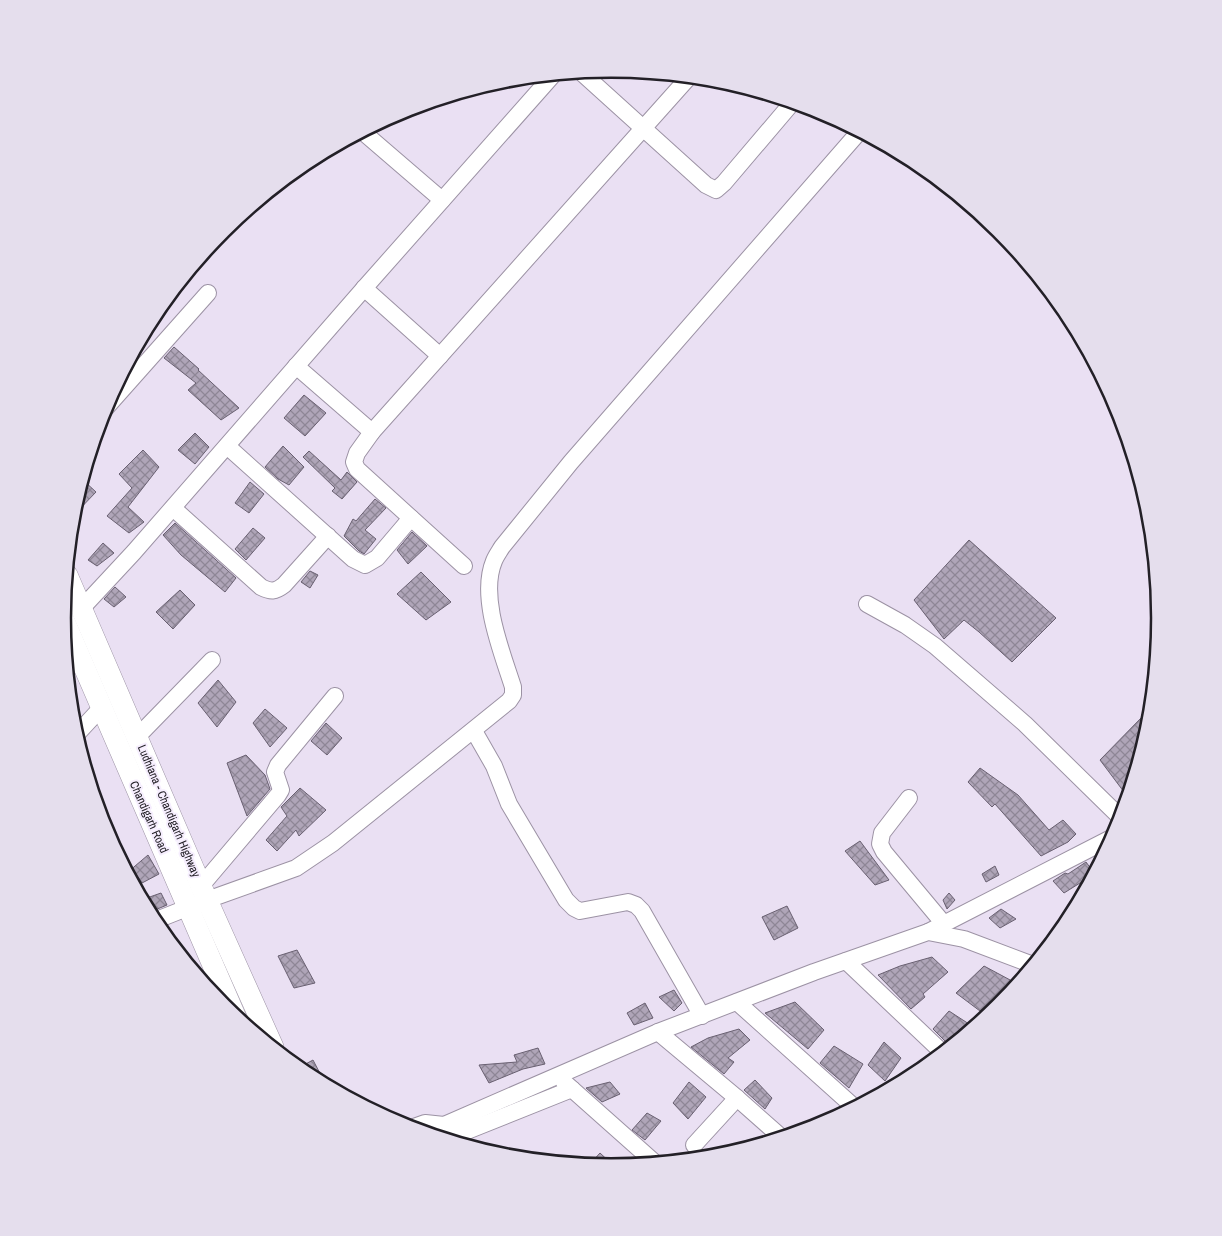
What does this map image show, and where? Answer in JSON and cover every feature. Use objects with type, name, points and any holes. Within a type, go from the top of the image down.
[{"type":"main road","name":"Chandigarh Road","points":[[71,635],[72,613]]},
{"type":"main road","name":"Ludhiana - Chandigarh Highway","points":[[72,613],[137,737],[199,898],[256,1025]]},
{"type":"main road","name":"Chandigarh Road","points":[[72,656],[102,707],[199,898],[231,1001]]},
{"type":"street","points":[[588,79],[706,185],[716,190],[788,108]]},
{"type":"street","points":[[72,613],[172,508],[546,82]]},
{"type":"street","points":[[464,566],[357,469],[354,462],[357,453],[372,432],[683,83]]},
{"type":"street","points":[[368,136],[442,200]]},
{"type":"street","points":[[162,917],[199,898],[296,868],[334,843],[509,701],[513,695],[513,687],[495,632],[490,602],[490,573],[502,547],[571,462],[855,137]]},
{"type":"street","points":[[364,288],[440,356]]},
{"type":"street","points":[[122,390],[208,293]]},
{"type":"street","points":[[296,366],[372,432]]},
{"type":"street","points":[[227,446],[353,559],[365,564],[377,558],[411,518]]},
{"type":"street","points":[[172,508],[261,587],[271,591],[276,591],[284,585],[328,536]]},
{"type":"street","points":[[867,604],[905,625],[935,646],[1025,724],[1115,812]]},
{"type":"street","points":[[137,737],[212,660]]},
{"type":"street","points":[[199,898],[278,796],[281,790],[275,772],[278,765],[335,696]]},
{"type":"street","points":[[83,727],[102,707]]},
{"type":"street","points":[[474,730],[494,766],[509,804],[566,900],[580,911],[628,902],[636,905],[642,911],[702,1016]]},
{"type":"street","points":[[909,798],[882,833],[880,844],[884,852],[944,924]]},
{"type":"street","points":[[446,1131],[558,1076],[658,1032],[928,932],[1102,843]]},
{"type":"street","points":[[928,932],[964,939],[1027,962]]},
{"type":"street","points":[[846,961],[938,1048]]},
{"type":"street","points":[[737,1002],[849,1102]]},
{"type":"street","points":[[658,1032],[776,1132]]},
{"type":"street","points":[[558,1076],[648,1157]]},
{"type":"street","points":[[446,1132],[572,1089]]},
{"type":"street","points":[[694,1145],[737,1098]]},
{"type":"building","points":[[174,347],[239,408],[221,420],[188,390],[196,383],[164,358]]},
{"type":"building","points":[[304,395],[326,413],[305,436],[284,418]]},
{"type":"building","points":[[195,433],[209,447],[195,464],[178,450]]},
{"type":"building","points":[[283,446],[304,467],[289,485],[278,479],[265,467]]},
{"type":"building","points":[[143,450],[159,467],[128,507],[144,522],[129,533],[107,516],[132,488],[119,474]]},
{"type":"building","points":[[309,451],[341,480],[347,472],[357,482],[342,499],[332,491],[335,488],[303,457]]},
{"type":"building","points":[[250,482],[264,494],[249,513],[235,503]]},
{"type":"building","points":[[88,485],[96,492],[84,505]]},
{"type":"building","points":[[375,499],[386,508],[365,530],[376,539],[364,554],[344,536],[353,519],[356,521]]},
{"type":"building","points":[[175,523],[236,578],[225,592],[181,555],[163,535]]},
{"type":"building","points":[[253,528],[265,538],[246,560],[235,549]]},
{"type":"building","points":[[412,532],[427,546],[408,564],[397,550]]},
{"type":"building","points":[[969,540],[1056,618],[1012,662],[964,620],[944,639],[914,600]]},
{"type":"building","points":[[103,543],[114,553],[97,566],[88,560]]},
{"type":"building","points":[[310,571],[318,575],[310,588],[301,582]]},
{"type":"building","points":[[421,572],[451,602],[426,620],[397,594]]},
{"type":"building","points":[[115,587],[126,597],[114,607],[104,599]]},
{"type":"building","points":[[180,590],[195,605],[173,629],[156,612]]},
{"type":"building","points":[[218,680],[236,702],[217,727],[198,703]]},
{"type":"building","points":[[265,709],[287,728],[270,747],[253,723]]},
{"type":"building","points":[[1141,718],[1122,790],[1100,760]]},
{"type":"building","points":[[326,723],[342,738],[327,755],[311,741]]},
{"type":"building","points":[[246,755],[265,775],[270,789],[247,816],[227,763]]},
{"type":"building","points":[[980,768],[1018,795],[1049,830],[1063,820],[1076,834],[1068,842],[1041,856],[995,804],[992,807],[968,782]]},
{"type":"building","points":[[300,788],[326,810],[299,836],[296,830],[277,851],[266,840],[287,816],[281,807]]},
{"type":"building","points":[[860,841],[889,880],[875,885],[845,851]]},
{"type":"building","points":[[148,855],[159,874],[142,883],[133,868]]},
{"type":"building","points":[[1086,862],[1090,867],[1081,882],[1064,893],[1053,881],[1065,873],[1068,874]]},
{"type":"building","points":[[995,866],[999,875],[986,882],[982,874]]},
{"type":"building","points":[[161,893],[167,905],[157,909],[149,897]]},
{"type":"building","points":[[949,893],[955,900],[947,909],[943,900]]},
{"type":"building","points":[[787,906],[798,928],[774,940],[762,917]]},
{"type":"building","points":[[1001,909],[1016,919],[1000,928],[989,918]]},
{"type":"building","points":[[297,950],[315,983],[294,988],[278,956]]},
{"type":"building","points":[[932,957],[948,972],[923,994],[925,997],[911,1009],[878,975],[900,966]]},
{"type":"building","points":[[984,966],[1011,980],[980,1011],[956,993]]},
{"type":"building","points":[[674,990],[682,1003],[674,1011],[659,997]]},
{"type":"building","points":[[795,1002],[824,1030],[808,1049],[765,1013]]},
{"type":"building","points":[[645,1003],[653,1018],[634,1025],[627,1013]]},
{"type":"building","points":[[949,1011],[968,1023],[946,1042],[933,1029]]},
{"type":"building","points":[[739,1029],[750,1040],[728,1058],[734,1062],[724,1074],[691,1047],[708,1038]]},
{"type":"building","points":[[884,1042],[901,1058],[885,1081],[868,1065]]},
{"type":"building","points":[[834,1046],[863,1064],[849,1088],[820,1063]]},
{"type":"building","points":[[538,1048],[545,1064],[523,1069],[489,1083],[479,1065],[517,1062],[514,1055]]},
{"type":"building","points":[[313,1060],[319,1072],[311,1067],[306,1064]]},
{"type":"building","points":[[755,1080],[772,1098],[765,1109],[744,1090]]},
{"type":"building","points":[[610,1082],[620,1094],[602,1102],[586,1088]]},
{"type":"building","points":[[689,1082],[706,1097],[688,1119],[673,1103]]},
{"type":"building","points":[[647,1113],[661,1121],[645,1140],[632,1130]]},
{"type":"building","points":[[600,1153],[605,1158],[596,1158]]}]
